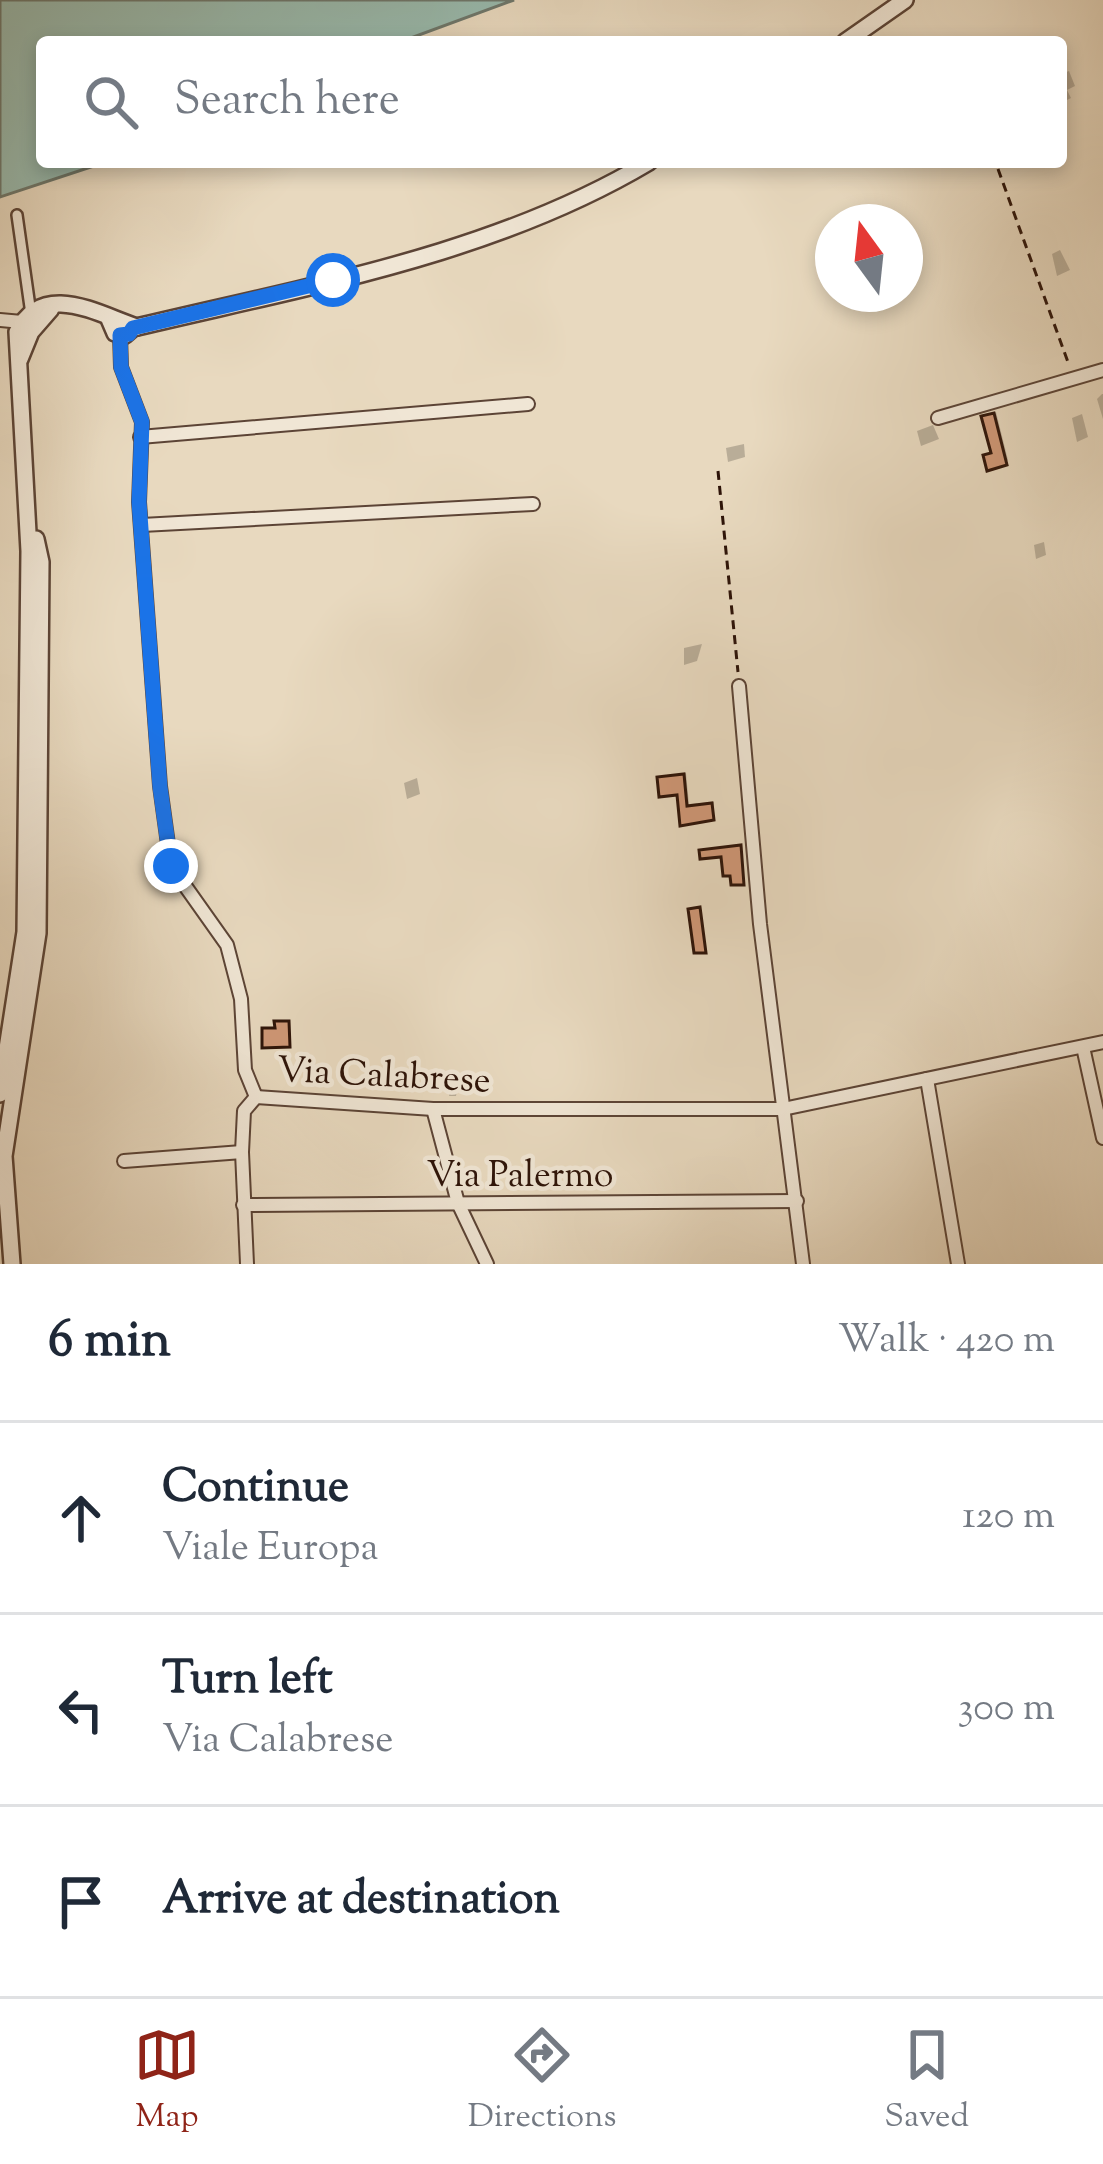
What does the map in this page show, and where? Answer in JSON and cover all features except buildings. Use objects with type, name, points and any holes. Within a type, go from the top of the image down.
[{"type":"street","points":[[854,36],[905,0]]},
{"type":"street","points":[[0,320],[27,318],[59,304],[86,305],[110,320],[110,328],[130,330],[464,245],[532,223],[637,168]]},
{"type":"street","points":[[12,1264],[3,1218],[2,1155],[31,932],[33,674],[41,562],[25,480],[16,368],[17,332],[27,318],[17,214]]},
{"type":"street","points":[[16,368],[38,321],[59,304]]},
{"type":"street","name":"Via Calabrese","points":[[130,330],[121,367],[142,422],[137,476],[160,787],[171,866],[227,945],[241,999],[245,1070],[256,1097],[433,1108],[783,1109],[1103,1042]]},
{"type":"street","points":[[938,418],[1103,370]]},
{"type":"street","points":[[140,436],[528,404]]},
{"type":"street","points":[[142,525],[532,504]]},
{"type":"street","points":[[739,686],[760,924],[803,1264]]},
{"type":"street","points":[[0,1094],[31,932]]},
{"type":"street","points":[[1083,1047],[1103,1138]]},
{"type":"street","points":[[927,1079],[958,1264]]},
{"type":"street","points":[[247,1264],[244,1111],[256,1097]]},
{"type":"street","points":[[433,1108],[458,1203],[487,1264]]},
{"type":"street","points":[[124,1161],[242,1152]]},
{"type":"street","name":"Via Palermo","points":[[243,1205],[797,1201]]},
{"type":"path","points":[[998,170],[1074,378]]},
{"type":"path","points":[[718,471],[739,686]]},
{"type":"water","points":[[0,0],[514,0],[416,36],[36,36],[36,168],[88,168],[0,197]]},
{"type":"route","points":[[171,866],[160,787],[137,476],[142,422],[121,367],[120,335],[333,280]]}]
